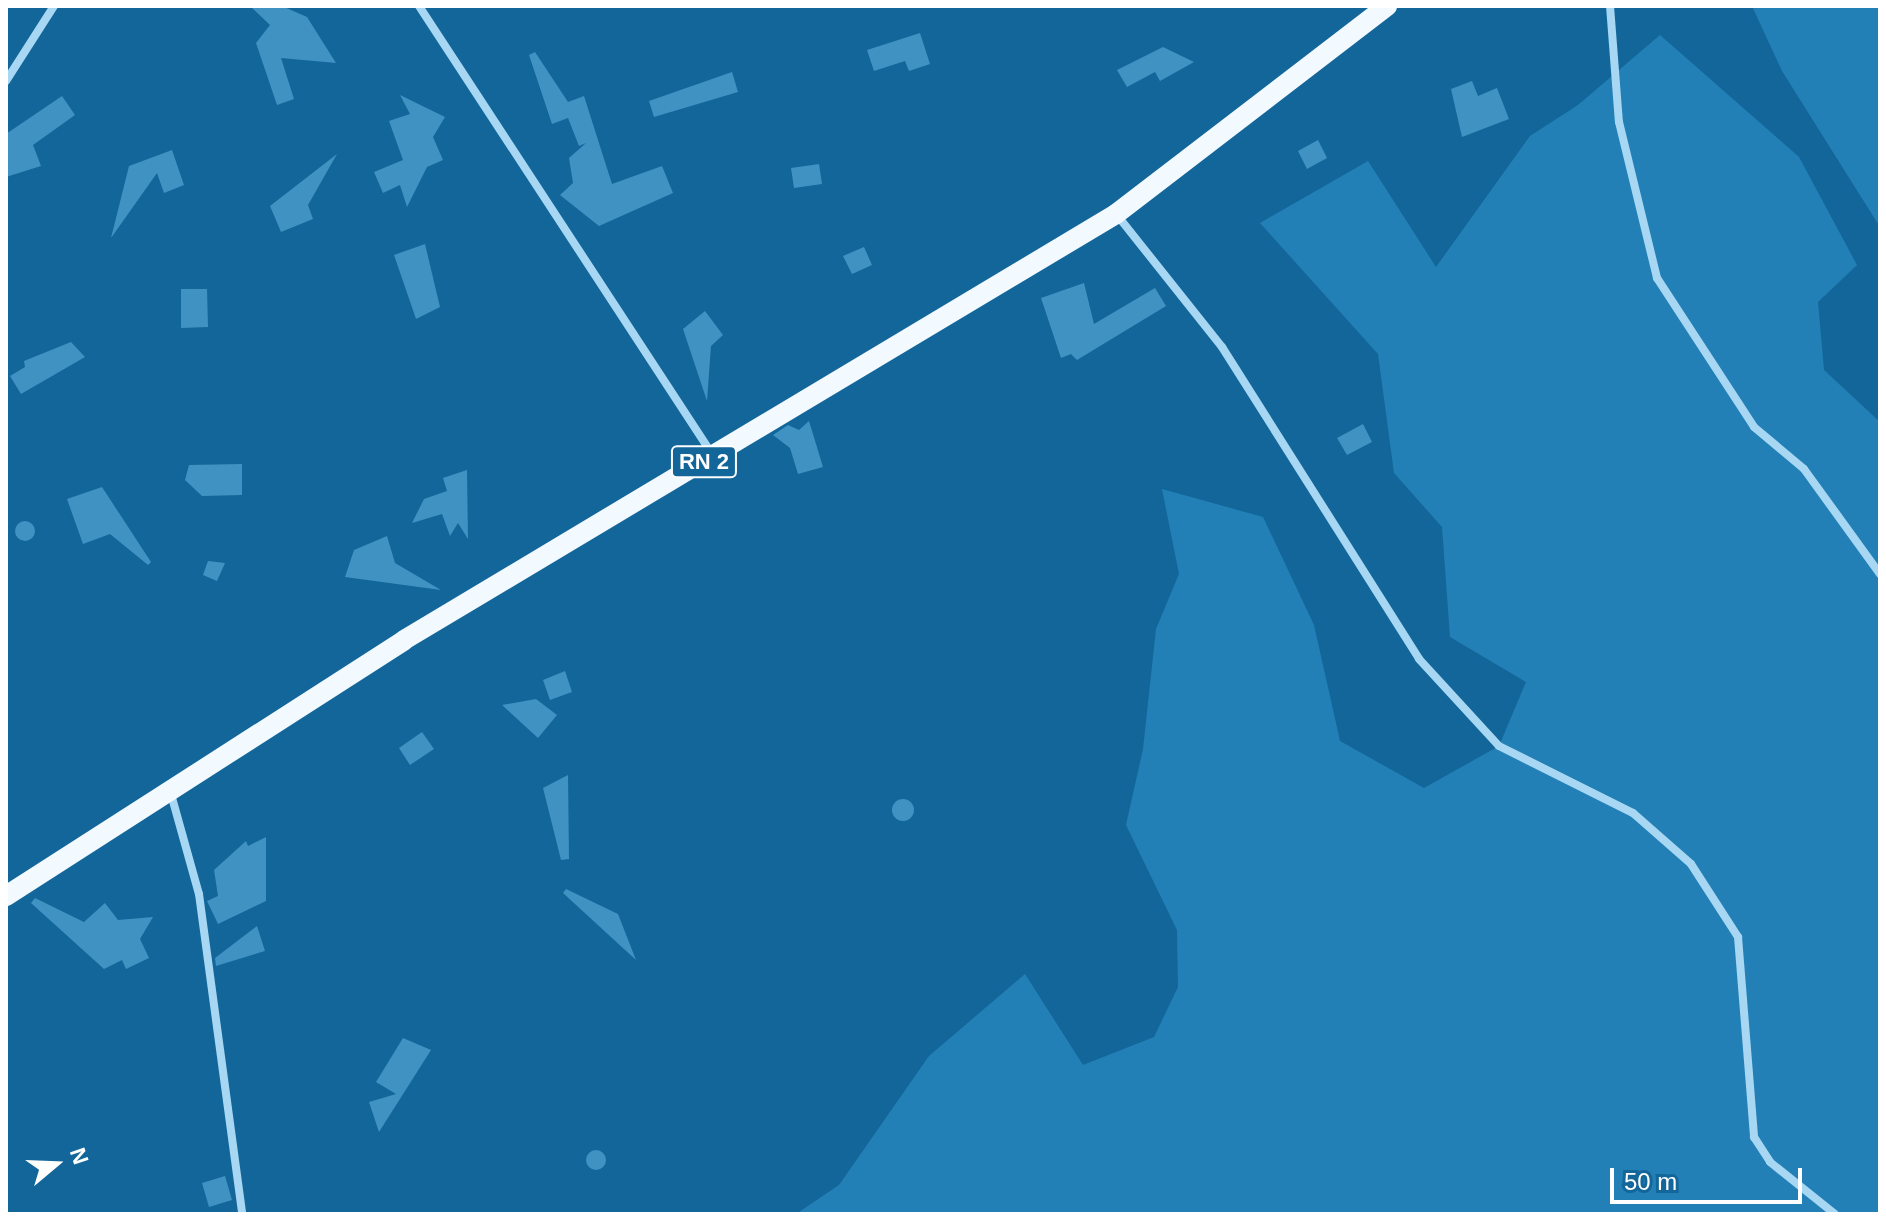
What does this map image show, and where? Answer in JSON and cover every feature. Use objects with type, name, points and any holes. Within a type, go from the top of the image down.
[{"type":"main road","name":"RN 2","points":[[6,896],[404,640],[1116,214],[1387,6]]},
{"type":"street","points":[[6,81],[54,6]]},
{"type":"street","points":[[419,6],[713,456]]},
{"type":"street","points":[[1610,6],[1619,122],[1657,278],[1754,427],[1804,469],[1880,574]]},
{"type":"street","points":[[1116,214],[1222,347],[1419,659],[1499,746],[1633,813],[1691,864],[1738,937],[1754,1137],[1770,1162],[1835,1214]]},
{"type":"street","points":[[170,790],[199,894],[242,1214]]},
{"type":"shaded area","points":[[1752,6],[1880,6],[1880,227],[1782,71]]},
{"type":"shaded area","points":[[1660,35],[1799,157],[1857,265],[1818,302],[1824,370],[1880,422],[1880,1214],[796,1214],[839,1185],[929,1056],[1025,974],[1083,1065],[1154,1037],[1178,987],[1177,930],[1126,825],[1143,749],[1156,629],[1179,574],[1162,489],[1263,517],[1314,625],[1340,741],[1424,788],[1499,746],[1526,682],[1450,637],[1442,527],[1394,473],[1378,354],[1260,223],[1368,161],[1436,267],[1530,136],[1578,105]]},
{"type":"building","points":[[250,6],[282,6],[307,17],[336,63],[281,58],[294,99],[277,105],[256,43],[270,25]]},
{"type":"building","points":[[920,33],[930,64],[909,71],[905,61],[874,71],[867,50]]},
{"type":"building","points":[[1163,47],[1194,62],[1160,81],[1155,72],[1127,87],[1117,70]]},
{"type":"building","points":[[535,52],[568,102],[584,96],[612,184],[662,166],[673,193],[599,226],[560,195],[573,183],[569,158],[586,143],[579,146],[568,118],[552,124],[529,55]]},
{"type":"building","points":[[732,72],[738,92],[654,117],[649,101]]},
{"type":"building","points":[[1472,81],[1478,96],[1497,88],[1509,119],[1462,137],[1451,89]]},
{"type":"building","points":[[400,95],[445,117],[433,137],[443,160],[427,167],[407,207],[400,185],[383,193],[374,172],[403,160],[389,121],[410,114]]},
{"type":"building","points":[[62,96],[75,115],[33,145],[41,166],[6,177],[6,134]]},
{"type":"building","points":[[1318,140],[1327,158],[1307,169],[1298,151]]},
{"type":"building","points":[[172,150],[184,185],[164,193],[157,173],[111,238],[129,166]]},
{"type":"building","points":[[337,154],[308,205],[313,219],[281,232],[270,206]]},
{"type":"building","points":[[819,164],[822,184],[794,188],[791,168]]},
{"type":"building","points":[[425,244],[440,307],[416,319],[394,255]]},
{"type":"building","points":[[864,247],[872,265],[852,274],[843,256]]},
{"type":"building","points":[[1084,283],[1094,324],[1155,288],[1166,306],[1077,360],[1071,354],[1061,358],[1041,298]]},
{"type":"building","points":[[181,289],[207,289],[208,327],[181,328]]},
{"type":"building","points":[[705,311],[723,335],[711,346],[707,401],[683,329]]},
{"type":"building","points":[[71,342],[85,357],[21,394],[10,376],[25,367],[24,361]]},
{"type":"building","points":[[809,421],[823,467],[798,474],[790,448],[773,435],[788,425],[799,430]]},
{"type":"building","points":[[1363,424],[1372,442],[1347,455],[1337,438]]},
{"type":"building","points":[[242,464],[242,495],[202,496],[185,480],[189,465]]},
{"type":"building","points":[[467,470],[468,539],[458,523],[450,536],[442,514],[412,523],[424,499],[447,491],[443,478]]},
{"type":"building","points":[[102,487],[151,562],[148,565],[110,534],[83,544],[67,499]]},
{"type":"building","points":[[25,521],[32,524],[35,531],[32,538],[25,541],[18,538],[15,531],[18,524]]},
{"type":"building","points":[[387,536],[395,563],[441,590],[345,577],[354,550]]},
{"type":"building","points":[[208,561],[225,563],[217,581],[203,575]]},
{"type":"building","points":[[565,671],[572,692],[550,700],[543,680]]},
{"type":"building","points":[[536,699],[557,715],[538,738],[502,705]]},
{"type":"building","points":[[422,732],[434,749],[410,765],[399,748]]},
{"type":"building","points":[[568,775],[569,859],[561,860],[543,788]]},
{"type":"building","points":[[903,799],[914,810],[903,821],[892,810]]},
{"type":"building","points":[[266,837],[266,901],[218,924],[207,901],[218,896],[214,870],[246,841],[248,846]]},
{"type":"building","points":[[566,889],[618,914],[636,960],[563,893]]},
{"type":"building","points":[[35,898],[84,922],[105,903],[118,920],[153,917],[140,939],[149,958],[126,969],[122,960],[104,969],[31,903]]},
{"type":"building","points":[[257,926],[265,951],[216,966],[215,958]]},
{"type":"building","points":[[403,1038],[431,1050],[379,1132],[369,1102],[396,1094],[376,1082]]},
{"type":"building","points":[[596,1150],[603,1153],[606,1160],[603,1167],[596,1170],[589,1167],[586,1160],[589,1153]]},
{"type":"building","points":[[225,1176],[232,1200],[209,1207],[202,1183]]}]
